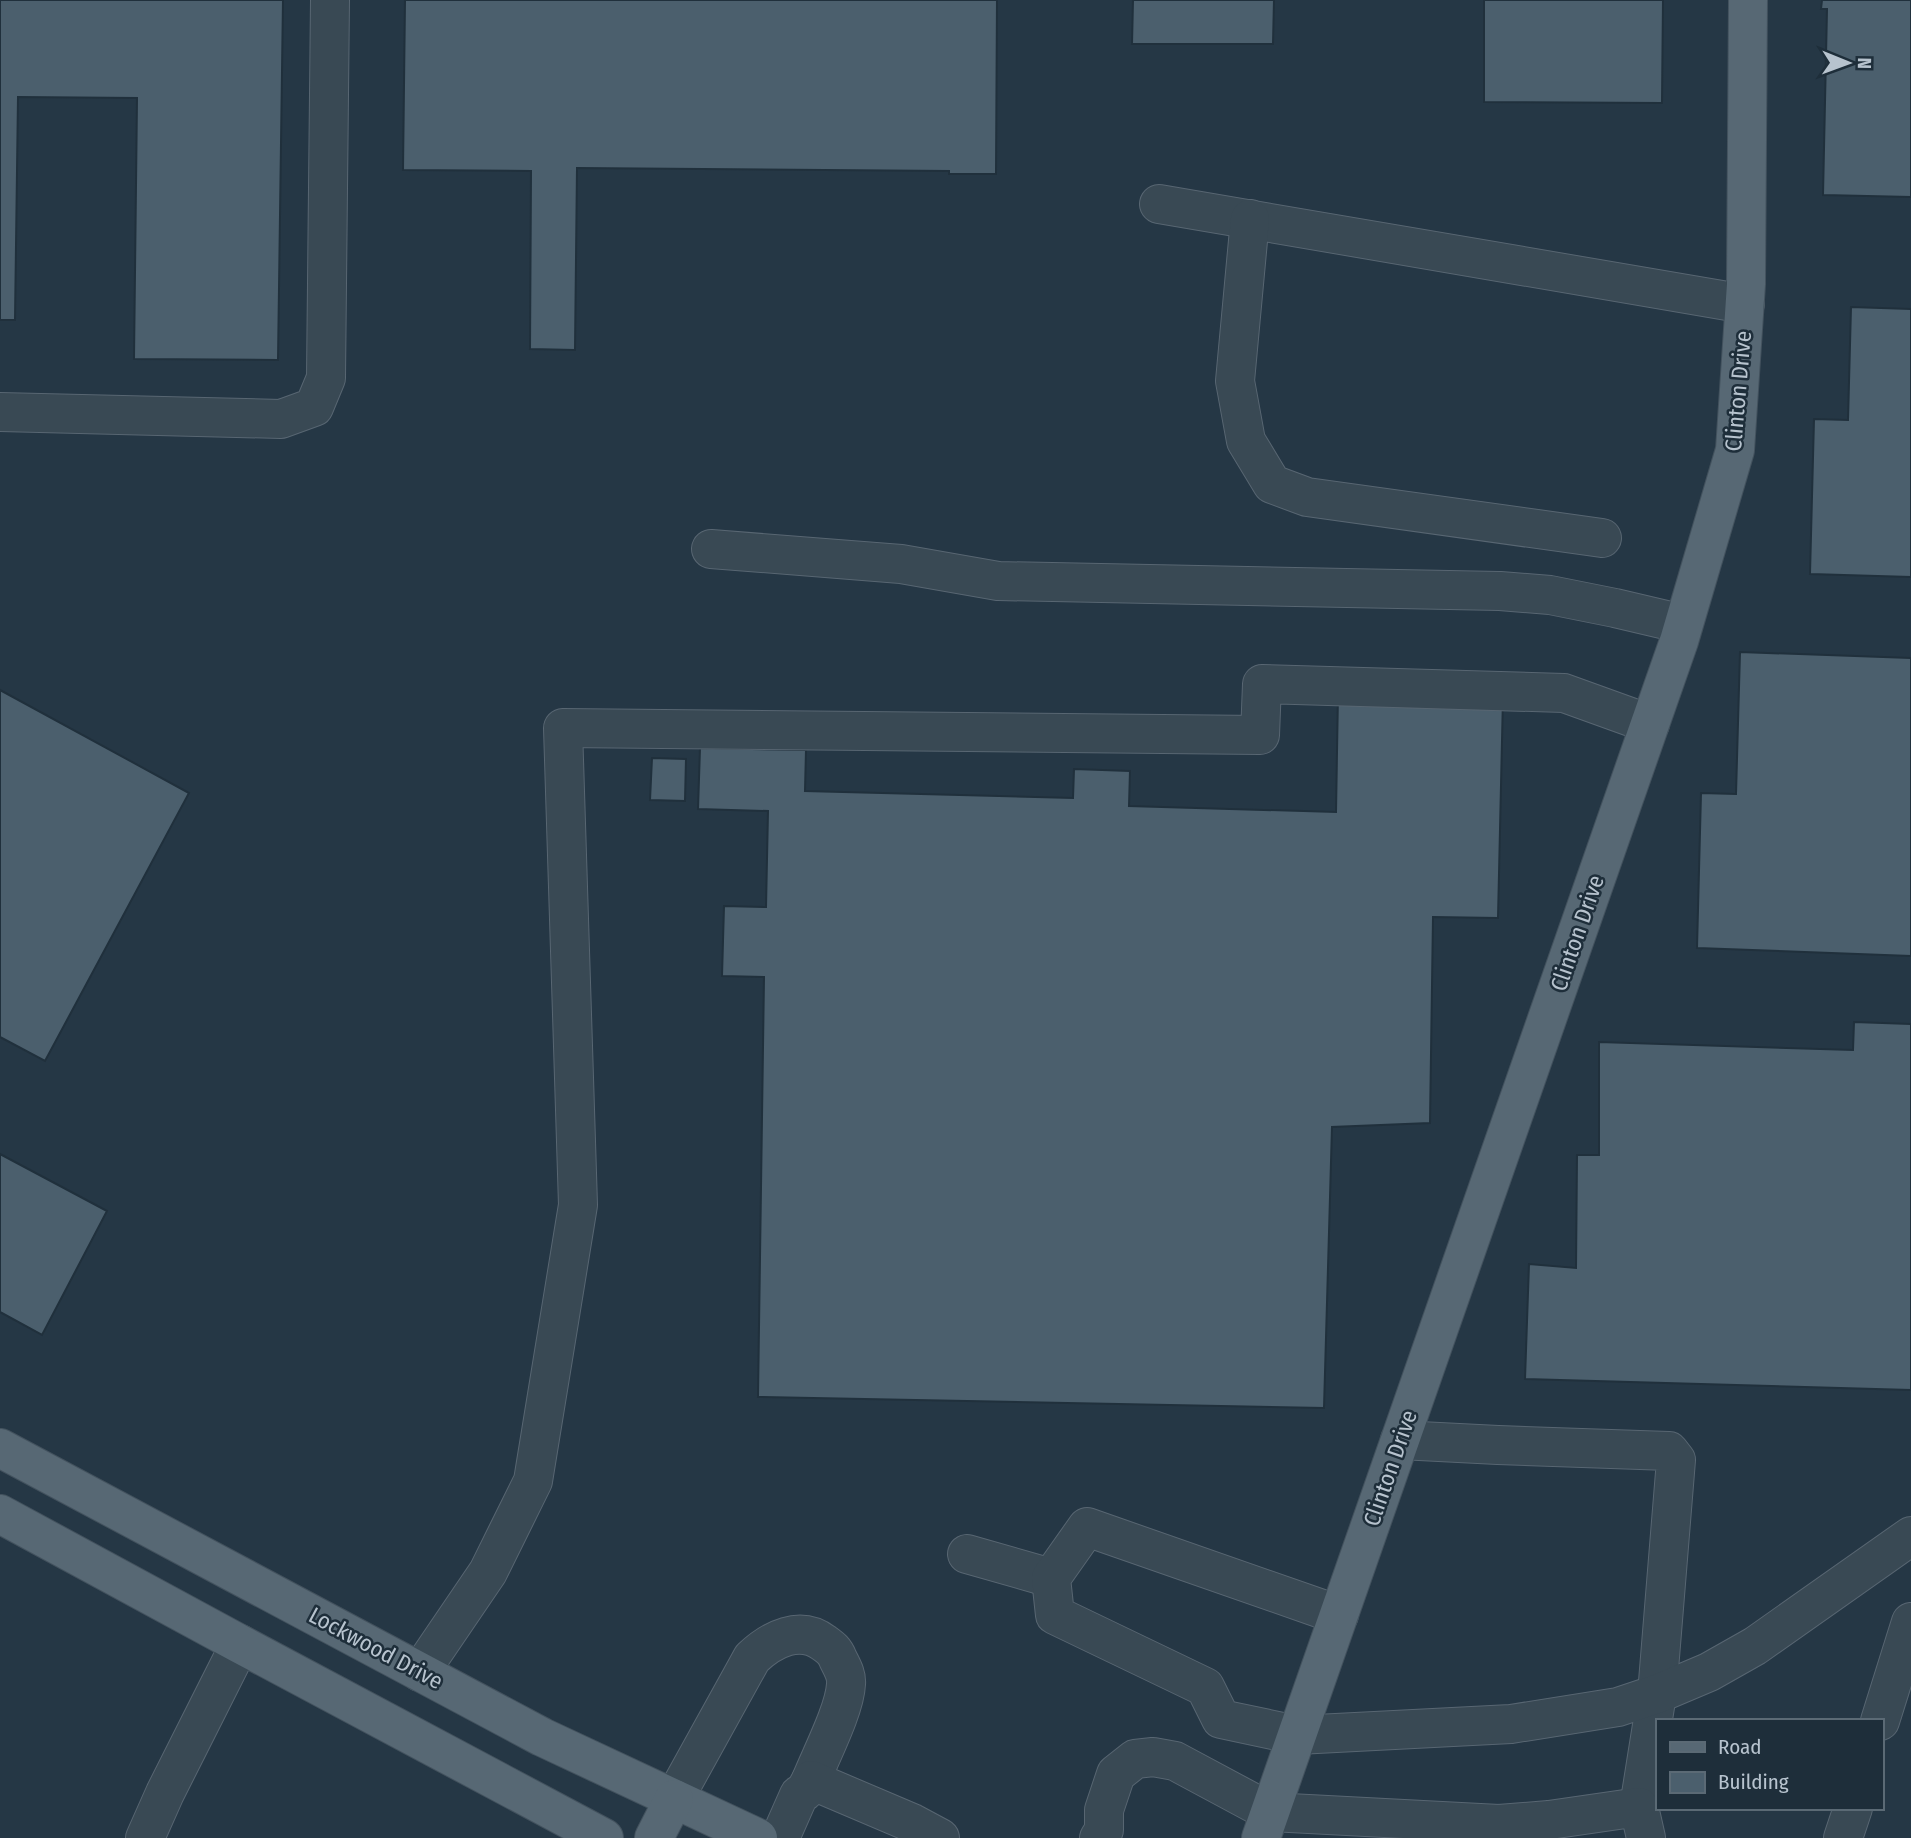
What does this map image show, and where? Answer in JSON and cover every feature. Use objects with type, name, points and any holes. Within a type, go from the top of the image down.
[{"type":"main road","name":"Clinton Drive","points":[[1265,1825],[1650,724],[1735,450],[1746,270],[1748,0]]},
{"type":"main road","name":"Lockwood Drive","points":[[0,1448],[542,1737],[758,1838]]},
{"type":"main road","points":[[0,1514],[604,1838]]},
{"type":"main road","points":[[240,1644],[265,1589]]},
{"type":"main road","points":[[394,1727],[420,1672]]},
{"type":"main road","points":[[654,1838],[674,1799]]},
{"type":"lane","points":[[0,412],[281,419],[314,407],[326,378],[330,0]]},
{"type":"lane","points":[[1159,204],[1745,304]]},
{"type":"lane","points":[[1250,219],[1235,381],[1246,441],[1272,484],[1307,497],[1602,538]]},
{"type":"lane","points":[[711,549],[901,564],[998,581],[1500,591],[1550,595],[1683,624]]},
{"type":"lane","points":[[420,1672],[488,1572],[533,1481],[578,1205],[563,729],[1260,735],[1262,684],[1564,694],[1650,724]]},
{"type":"lane","points":[[1105,1835],[1104,1810],[1116,1774],[1135,1759],[1153,1757],[1175,1760],[1265,1825],[1499,1824],[1549,1820],[1642,1822],[1657,1694],[1676,1460],[1669,1451],[1400,1440]]},
{"type":"lane","points":[[1339,1615],[1087,1527],[1051,1578],[1055,1615],[1205,1687],[1222,1719],[1297,1735],[1395,1731],[1511,1724],[1618,1707],[1657,1694],[1709,1672],[1755,1646],[1911,1536]]},
{"type":"lane","points":[[967,1554],[1051,1578]]},
{"type":"lane","points":[[1881,1719],[1911,1622]]},
{"type":"lane","points":[[674,1799],[752,1658],[778,1639],[797,1634],[814,1636],[835,1651],[845,1674],[846,1684],[841,1707],[811,1780],[799,1796],[780,1838]]},
{"type":"lane","points":[[145,1838],[240,1644]]},
{"type":"lane","points":[[811,1780],[940,1838]]},
{"type":"lane","points":[[1843,1838],[1852,1810]]},
{"type":"building","points":[[0,0],[283,0],[278,360],[134,359],[137,98],[18,97],[15,320],[0,320]]},
{"type":"building","points":[[405,0],[997,0],[996,174],[949,174],[949,171],[577,168],[575,350],[530,349],[531,171],[403,170]]},
{"type":"building","points":[[1133,0],[1274,0],[1273,44],[1132,44]]},
{"type":"building","points":[[1484,0],[1663,0],[1662,103],[1484,102]]},
{"type":"building","points":[[1822,0],[1911,0],[1911,197],[1823,195],[1827,9],[1821,9]]},
{"type":"building","points":[[1851,307],[1911,309],[1911,577],[1810,574],[1814,419],[1848,420]]},
{"type":"building","points":[[1740,652],[1911,658],[1911,956],[1697,948],[1701,793],[1736,794]]},
{"type":"building","points":[[0,690],[189,793],[45,1061],[0,1037]]},
{"type":"building","points":[[1338,693],[1503,697],[1498,918],[1433,917],[1430,1123],[1332,1127],[1324,1408],[758,1397],[764,977],[722,976],[724,906],[766,907],[768,811],[698,809],[700,748],[806,750],[805,791],[1073,798],[1074,769],[1130,771],[1129,806],[1336,812]]},
{"type":"building","points":[[652,758],[686,759],[685,801],[650,800]]},
{"type":"building","points":[[1854,1022],[1911,1024],[1911,1390],[1525,1379],[1529,1264],[1576,1268],[1577,1155],[1599,1155],[1599,1042],[1853,1050]]},
{"type":"building","points":[[0,1154],[107,1211],[42,1335],[0,1312]]}]
